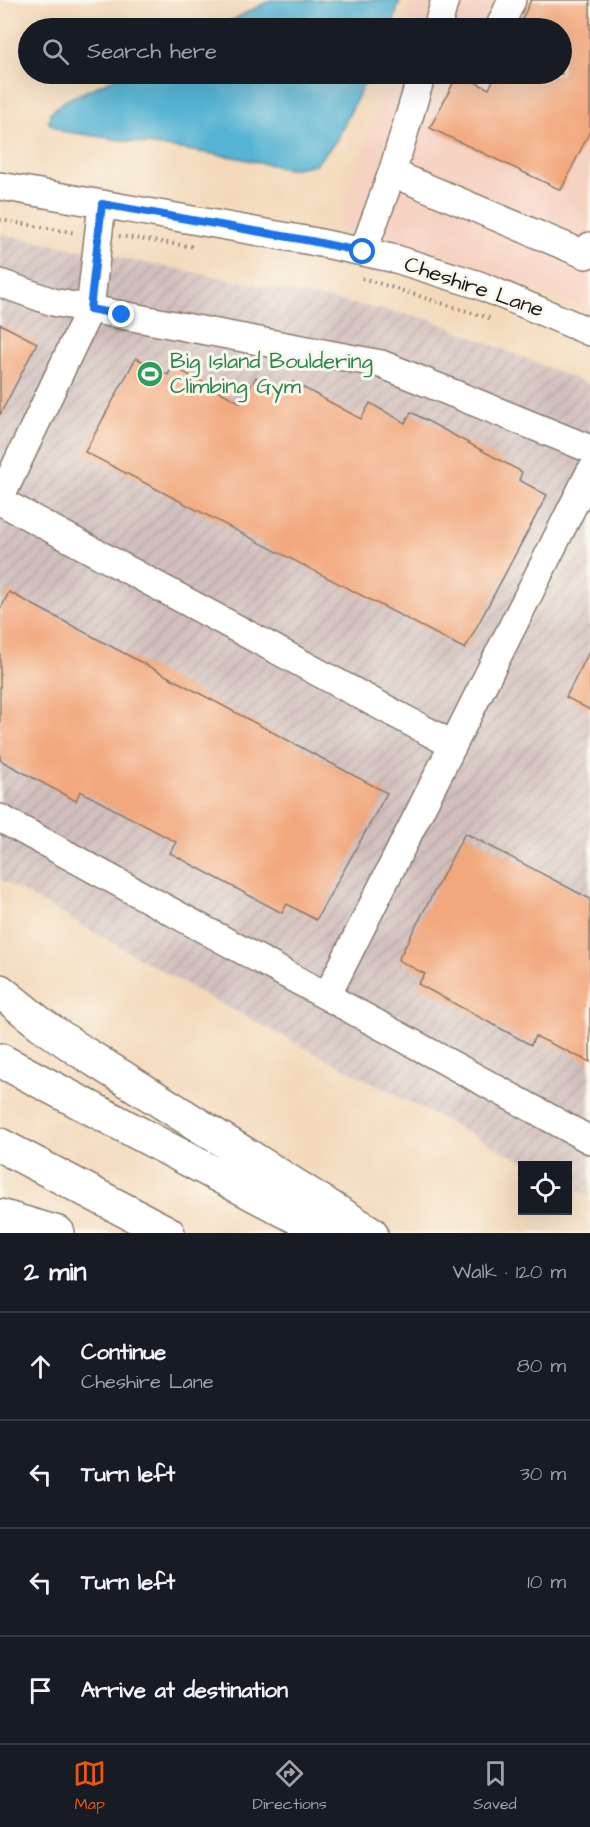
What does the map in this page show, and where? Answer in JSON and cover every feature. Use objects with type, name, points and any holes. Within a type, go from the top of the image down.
[{"type":"highway","points":[[0,992],[40,1024],[82,1052],[371,1233]]},
{"type":"highway","points":[[0,1060],[327,1233]]},
{"type":"highway","points":[[0,1144],[168,1233]]},
{"type":"highway","points":[[0,1216],[58,1233]]},
{"type":"street","points":[[440,18],[446,0]]},
{"type":"street","points":[[504,18],[512,0]]},
{"type":"street","points":[[358,264],[392,173],[419,84]]},
{"type":"street","points":[[392,173],[586,255],[590,246]]},
{"type":"street","name":"Cheshire Lane","points":[[0,186],[311,241],[358,264],[396,259],[479,285],[590,332]]},
{"type":"street","points":[[102,204],[90,309],[0,500],[453,745]]},
{"type":"street","points":[[0,283],[53,302],[381,364],[590,449]]},
{"type":"street","points":[[327,996],[590,472]]},
{"type":"street","points":[[0,818],[590,1140]]},
{"type":"path","points":[[0,220],[74,233],[196,247]]},
{"type":"path","points":[[358,264],[497,321]]},
{"type":"shaded area","points":[[411,0],[590,0],[590,313],[477,265],[336,228],[384,84],[572,84],[572,18],[405,18]]},
{"type":"shaded area","points":[[0,234],[429,319],[590,385],[590,1197],[572,1187],[572,1161],[522,1161],[212,999],[0,879]]},
{"type":"water","points":[[271,0],[400,0],[395,18],[236,18]]},
{"type":"water","points":[[102,84],[364,84],[336,141],[316,164],[289,169],[239,158],[62,131],[49,123],[50,113],[66,100]]},
{"type":"building","points":[[531,0],[590,0],[590,131],[561,190],[430,128],[453,84],[479,84],[489,89],[491,84],[572,84],[572,18],[523,18]]},
{"type":"building","points":[[0,324],[37,343],[0,415]]},
{"type":"building","points":[[136,358],[168,375],[172,366],[241,403],[256,377],[286,394],[293,382],[361,419],[370,403],[405,423],[411,412],[522,472],[519,480],[547,495],[465,649],[85,452]]},
{"type":"building","points":[[9,592],[387,793],[316,920],[287,904],[282,913],[170,853],[176,842],[80,791],[76,801],[0,760],[0,610]]},
{"type":"building","points":[[590,650],[590,710],[566,697]]},
{"type":"building","points":[[465,833],[590,899],[590,1062],[535,1036],[531,1045],[418,984],[425,974],[398,960]]},
{"type":"place","name":"Big Island Bouldering Climbing Gym","points":[[150,374]]},
{"type":"route","points":[[122,315],[90,309],[102,204],[363,252]]}]
